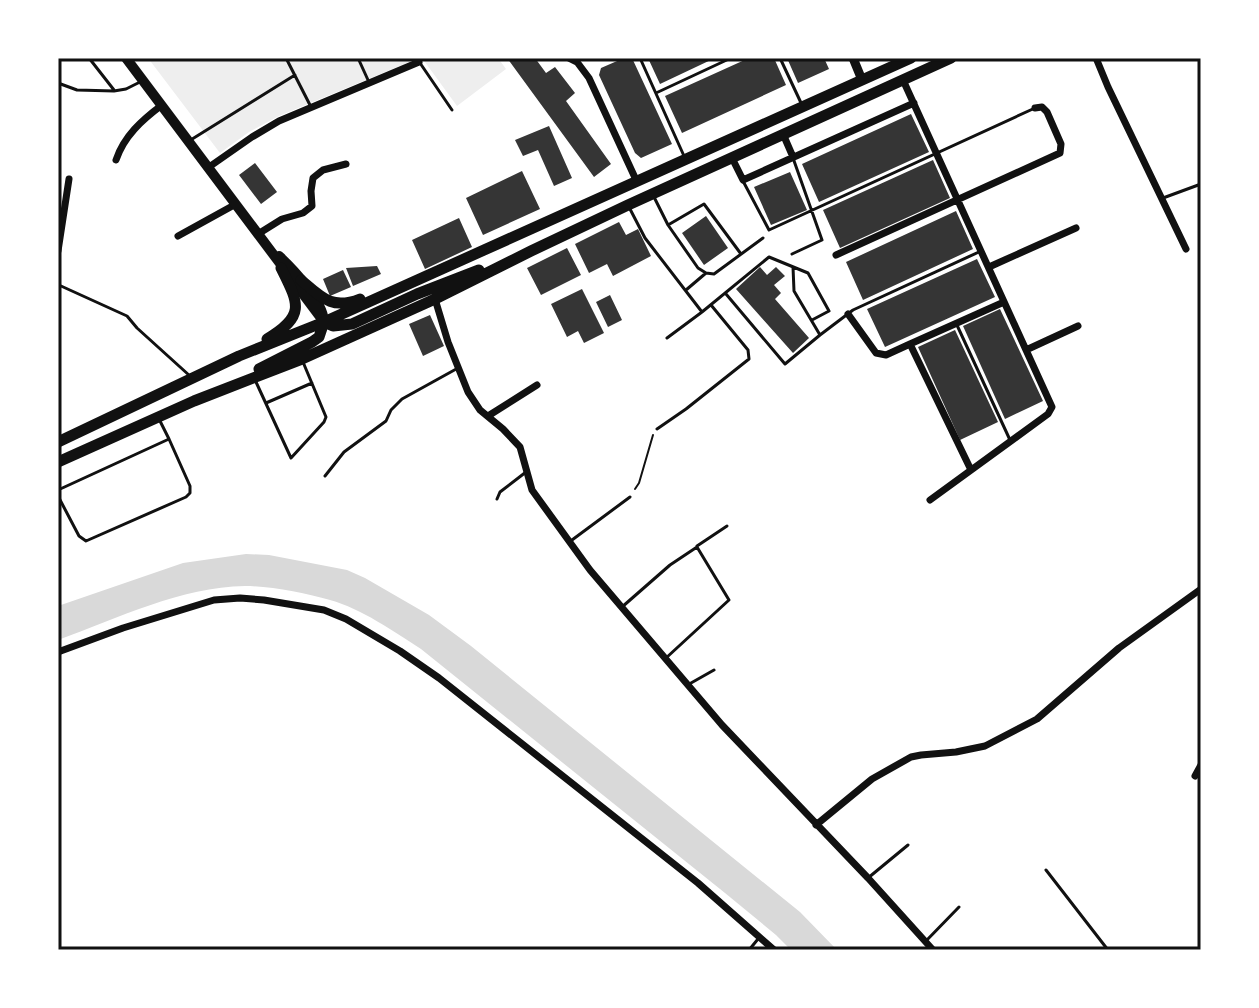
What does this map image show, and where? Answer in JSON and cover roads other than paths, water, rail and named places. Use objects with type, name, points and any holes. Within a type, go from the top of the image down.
[{"type":"main road","points":[[126,58],[261,237],[295,295],[296,306],[290,323],[239,356]]},
{"type":"main road","points":[[58,442],[239,356],[421,279],[911,58]]},
{"type":"main road","points":[[194,401],[302,359],[435,299],[628,205],[951,58]]},
{"type":"main road","points":[[58,462],[194,401],[319,337],[324,322],[320,306],[287,263],[261,237]]},
{"type":"main road","points":[[281,268],[324,322],[333,326],[352,324],[417,294],[531,251]]},
{"type":"main road","points":[[301,280],[319,296],[339,304],[421,279]]},
{"type":"street","points":[[853,58],[862,80]]},
{"type":"street","points":[[1096,58],[1186,249]]},
{"type":"street","points":[[577,59],[589,78],[637,182]]},
{"type":"street","points":[[209,167],[279,121],[419,62]]},
{"type":"street","points":[[903,80],[1051,404],[1048,414],[930,500]]},
{"type":"street","points":[[732,158],[743,180],[914,103]]},
{"type":"street","points":[[116,160],[138,123],[162,105]]},
{"type":"street","points":[[836,255],[1060,153],[1061,144],[1047,112],[1042,107],[1035,108]]},
{"type":"street","points":[[783,134],[793,157]]},
{"type":"street","points":[[261,237],[282,219],[303,213],[312,206],[313,178],[323,170],[346,164]]},
{"type":"street","points":[[58,251],[69,179]]},
{"type":"street","points":[[178,236],[236,204]]},
{"type":"street","points":[[989,267],[1076,228]]},
{"type":"street","points":[[435,299],[458,368],[475,404],[520,447],[532,490],[590,570],[687,685],[933,950]]},
{"type":"street","points":[[848,314],[876,353],[886,355],[1004,302]]},
{"type":"street","points":[[1026,350],[1078,326]]},
{"type":"street","points":[[910,344],[971,470]]},
{"type":"street","points":[[488,416],[537,385]]},
{"type":"street","points":[[816,825],[872,779],[911,757],[985,746],[1037,719],[1119,648],[1201,589]]},
{"type":"street","points":[[58,652],[214,600],[264,600],[324,610],[346,619],[439,678],[698,883],[774,950]]},
{"type":"street","points":[[1195,776],[1201,765]]},
{"type":"lane","points":[[89,58],[114,91]]},
{"type":"lane","points":[[286,58],[311,107]]},
{"type":"lane","points":[[358,58],[370,83]]},
{"type":"lane","points":[[640,58],[686,160]]},
{"type":"lane","points":[[656,93],[731,58]]},
{"type":"lane","points":[[780,58],[803,107]]},
{"type":"lane","points":[[419,62],[452,110]]},
{"type":"lane","points":[[189,141],[295,75]]},
{"type":"lane","points":[[58,83],[77,90],[114,91],[143,80]]},
{"type":"lane","points":[[743,180],[769,230],[1035,108]]},
{"type":"lane","points":[[792,254],[822,240],[793,157]]},
{"type":"lane","points":[[1162,199],[1201,184]]},
{"type":"lane","points":[[653,194],[668,225],[698,268],[706,273],[714,274],[763,238]]},
{"type":"lane","points":[[668,225],[704,204],[741,254]]},
{"type":"lane","points":[[628,205],[645,238],[702,312]]},
{"type":"lane","points":[[725,293],[785,364],[848,314],[981,251]]},
{"type":"lane","points":[[667,338],[769,257],[808,273],[829,311],[812,320]]},
{"type":"lane","points":[[793,267],[794,291],[820,335]]},
{"type":"lane","points":[[686,290],[706,273]]},
{"type":"lane","points":[[61,286],[127,316],[193,378]]},
{"type":"lane","points":[[657,429],[749,359],[748,350],[711,305]]},
{"type":"lane","points":[[956,323],[1011,441]]},
{"type":"lane","points":[[254,377],[291,458],[326,417],[302,359]]},
{"type":"lane","points":[[325,476],[344,452],[386,421],[391,410],[402,399],[458,368]]},
{"type":"lane","points":[[266,403],[312,383]]},
{"type":"lane","points":[[58,496],[80,539],[86,541],[186,497],[190,486],[159,417]]},
{"type":"lane","points":[[58,490],[169,439]]},
{"type":"lane","points":[[497,499],[500,492],[526,472]]},
{"type":"lane","points":[[569,542],[630,497]]},
{"type":"lane","points":[[622,607],[670,565],[727,526]]},
{"type":"lane","points":[[666,659],[729,600],[697,547]]},
{"type":"lane","points":[[687,685],[714,670]]},
{"type":"lane","points":[[868,878],[908,845]]},
{"type":"lane","points":[[1046,870],[1108,950]]},
{"type":"lane","points":[[925,942],[959,907]]},
{"type":"lane","points":[[749,950],[760,937]]}]
